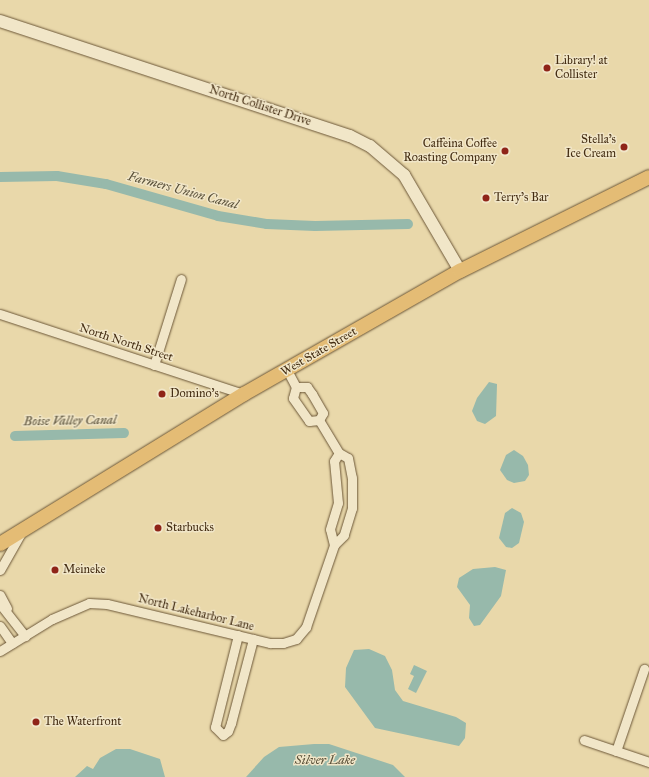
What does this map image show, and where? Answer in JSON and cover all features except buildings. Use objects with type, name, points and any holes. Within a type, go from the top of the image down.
[{"type":"main road","name":"West State Street","points":[[0,544],[244,394],[460,271],[649,177]]},
{"type":"street","name":"North Collister Drive","points":[[0,21],[350,136],[370,146],[404,175],[460,271]]},
{"type":"street","points":[[154,364],[181,279]]},
{"type":"street","name":"North North Street","points":[[0,314],[244,394]]},
{"type":"street","points":[[287,370],[296,387],[293,398],[309,421],[319,420]]},
{"type":"street","name":"North Lakeharbor Lane","points":[[0,651],[68,611],[89,603],[107,604],[253,639],[283,643],[296,639],[306,627],[334,544],[344,534],[352,508],[352,478],[348,458],[339,453],[319,420],[323,413],[312,394],[306,387],[296,387]]},
{"type":"street","name":"North Lakeharbor Lane","points":[[334,544],[330,529],[338,503],[334,462],[339,453]]},
{"type":"street","points":[[0,570],[22,531]]},
{"type":"street","points":[[0,595],[25,636]]},
{"type":"street","points":[[0,604],[12,616]]},
{"type":"street","points":[[0,626],[12,644]]},
{"type":"street","points":[[238,635],[215,727],[223,735],[228,731],[231,723],[253,639]]},
{"type":"street","points":[[616,751],[644,669]]},
{"type":"street","points":[[584,740],[649,762]]},
{"type":"water","points":[[489,382],[497,384],[496,416],[485,424],[477,421],[472,411],[477,398]]},
{"type":"water","points":[[514,450],[523,456],[528,465],[529,475],[525,481],[514,483],[507,480],[500,470],[506,455]]},
{"type":"water","points":[[512,508],[521,513],[524,522],[519,543],[512,548],[506,547],[499,538],[505,513]]},
{"type":"water","points":[[495,567],[506,570],[501,596],[480,625],[474,626],[469,618],[470,605],[457,587],[459,578],[473,569]]},
{"type":"water","points":[[369,649],[385,656],[392,670],[395,690],[403,701],[456,717],[466,723],[465,738],[459,746],[375,728],[345,687],[346,668],[354,650]]},
{"type":"water","points":[[414,665],[427,671],[416,693],[408,689],[414,676],[410,674]]},
{"type":"water","name":"Silver Lake","points":[[329,744],[393,765],[405,777],[246,777],[264,757],[279,747]]},
{"type":"water","points":[[116,749],[130,749],[160,759],[165,777],[75,777],[87,766],[93,769],[100,758]]},
{"type":"waterway","name":"Farmers Union Canal","points":[[0,177],[57,176],[106,184],[218,216],[267,224],[315,226],[408,224]]},
{"type":"waterway","name":"Boise Valley Canal","points":[[15,436],[124,433]]},
{"type":"place","name":"Library! at Collister","points":[[547,68]]},
{"type":"place","name":"Stella's Ice Cream","points":[[624,147]]},
{"type":"place","name":"Caffeina Coffee Roasting Company","points":[[505,151]]},
{"type":"place","name":"Terry's Bar","points":[[486,198]]},
{"type":"place","name":"Domino's","points":[[162,394]]},
{"type":"place","name":"Starbucks","points":[[158,528]]},
{"type":"place","name":"Meineke","points":[[55,570]]},
{"type":"place","name":"The Waterfront","points":[[36,722]]}]
